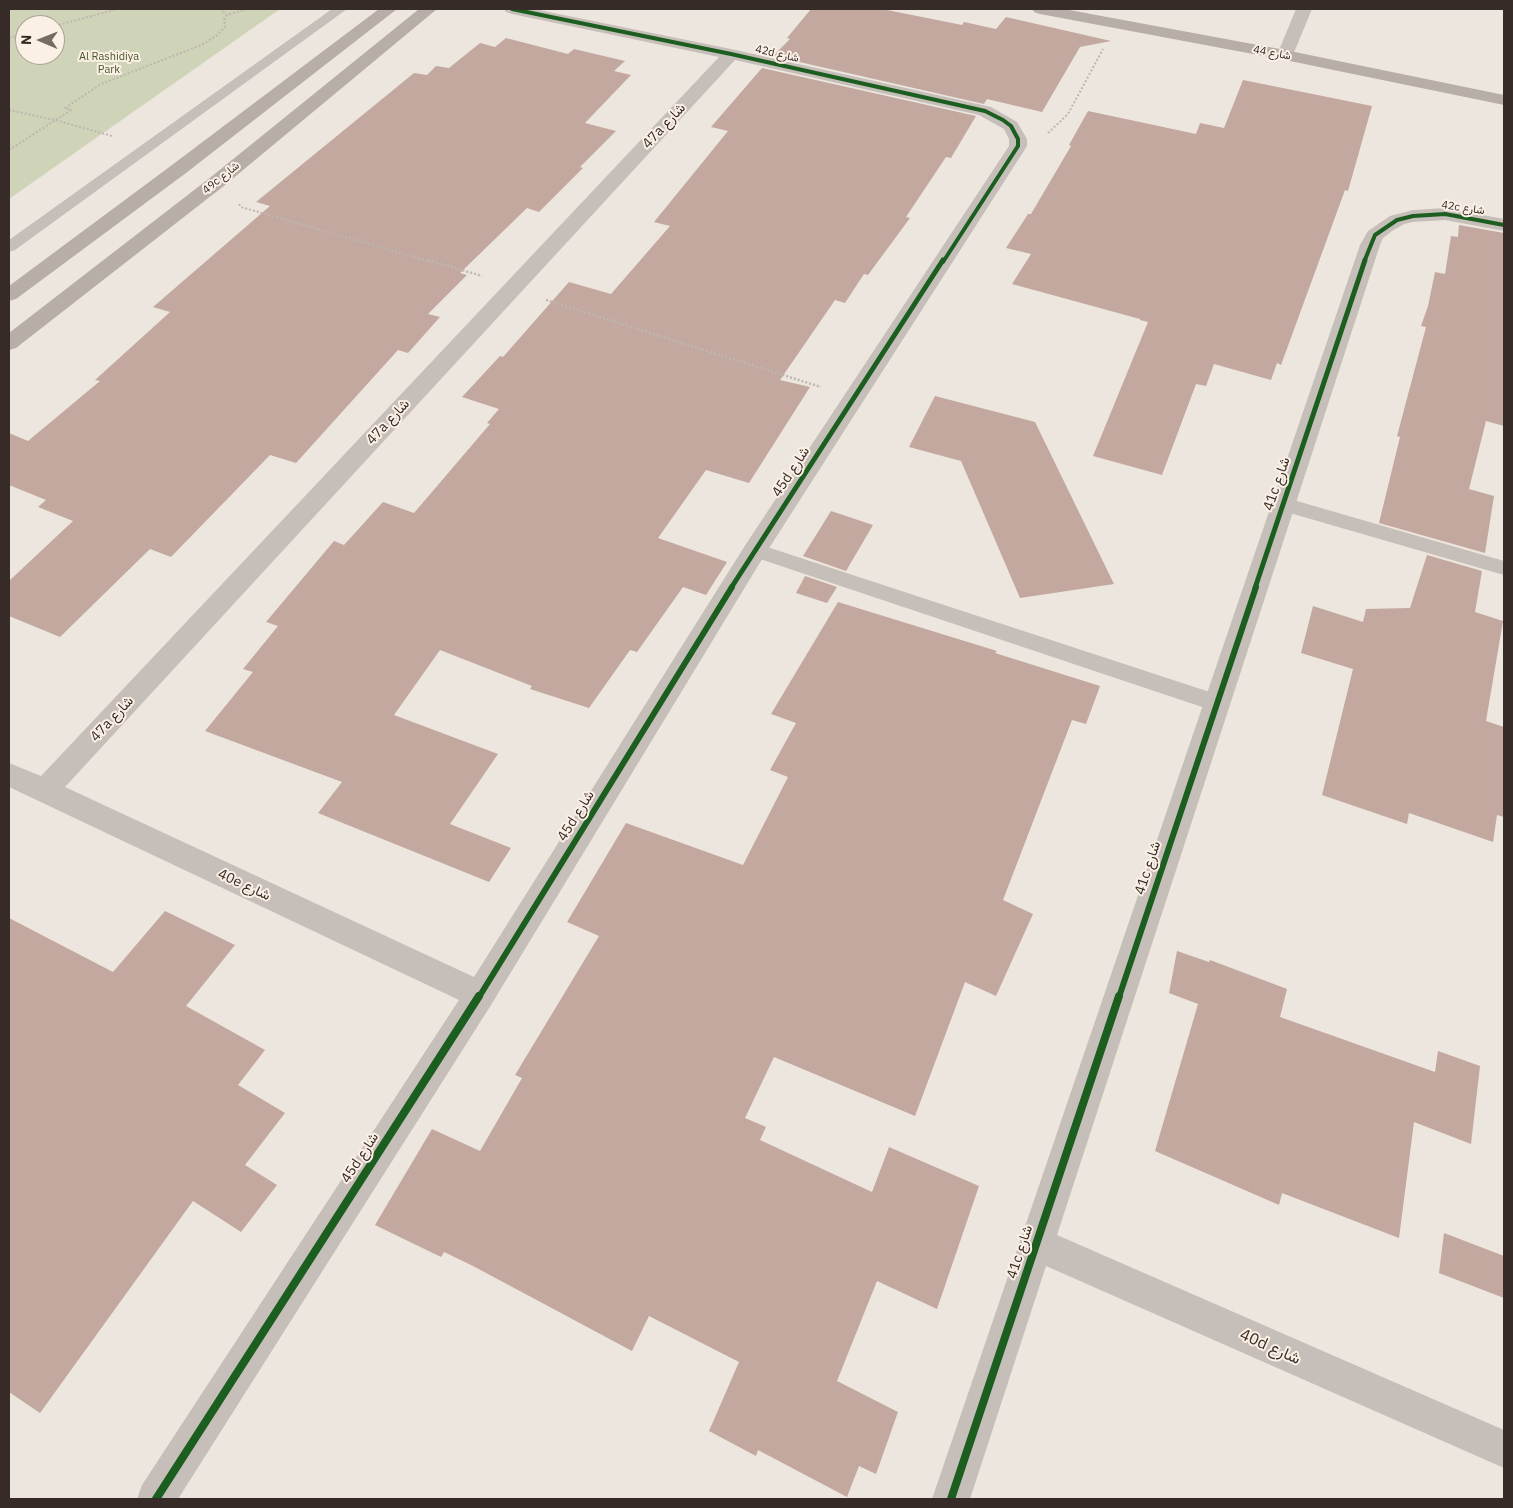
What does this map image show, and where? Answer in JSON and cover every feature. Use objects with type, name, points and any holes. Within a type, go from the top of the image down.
[{"type":"street","points":[[9,295],[179,169],[389,9]]},
{"type":"street","name":"49c شارع","points":[[9,343],[218,181],[428,9]]},
{"type":"street","name":"42d شارع","points":[[512,9],[731,54],[985,111],[999,117],[1011,126],[1018,139],[1018,146]]},
{"type":"street","name":"شارع 44","points":[[1040,9],[1285,55],[1504,100]]},
{"type":"street","points":[[1285,55],[1304,9]]},
{"type":"street","name":"47a شارع","points":[[45,790],[731,54]]},
{"type":"street","name":"45d شارع","points":[[156,1499],[480,994],[755,550],[1018,146]]},
{"type":"street","name":"42c شارع","points":[[1370,245],[1375,235],[1385,227],[1397,220],[1413,216],[1445,214],[1504,225]]},
{"type":"street","name":"41c شارع","points":[[951,1499],[1370,245]]},
{"type":"street","name":"40e شارع","points":[[9,774],[480,994]]},
{"type":"street","name":"40d شارع","points":[[1036,1244],[1504,1449]]},
{"type":"lane","points":[[9,247],[340,9]]},
{"type":"lane","points":[[1283,504],[1504,568]]},
{"type":"lane","points":[[755,550],[1217,703]]},
{"type":"path","points":[[65,23],[117,9]]},
{"type":"path","points":[[220,9],[227,16]]},
{"type":"path","points":[[9,150],[71,110],[65,108],[101,84],[201,45],[216,36],[225,27],[224,20],[227,16],[247,9]]},
{"type":"path","points":[[9,110],[56,120],[108,135]]},
{"type":"path","points":[[240,201],[241,207],[494,279],[482,292],[528,306],[537,296],[829,390]]},
{"type":"green space","name":"Al Rashidiya Park","points":[[9,9],[280,9],[9,199]]},
{"type":"building","points":[[811,9],[882,9],[962,25],[964,22],[996,29],[1006,17],[1111,41],[1080,47],[1042,112],[987,99],[984,104],[773,56],[790,39],[787,38]]},
{"type":"building","points":[[506,38],[568,54],[574,49],[625,61],[614,71],[631,75],[585,123],[616,131],[580,167],[583,168],[539,212],[527,208],[460,273],[467,275],[428,314],[440,317],[408,353],[398,350],[296,463],[270,455],[171,557],[150,549],[60,637],[9,616],[9,581],[73,521],[38,507],[46,500],[9,485],[9,433],[28,441],[100,381],[95,380],[170,312],[153,307],[270,206],[256,202],[414,73],[427,75],[436,66],[449,68],[480,43],[495,47]]},
{"type":"building","points":[[762,68],[976,116],[951,158],[946,157],[906,217],[910,218],[868,275],[864,274],[845,303],[835,300],[780,380],[810,387],[749,483],[706,470],[658,538],[727,562],[706,595],[683,587],[637,652],[630,650],[589,708],[530,689],[532,686],[440,650],[394,715],[498,754],[450,824],[511,848],[489,882],[318,813],[342,782],[205,731],[253,672],[243,669],[278,626],[266,622],[334,541],[344,545],[383,502],[414,513],[490,424],[487,423],[499,409],[462,397],[500,356],[503,357],[569,282],[611,294],[670,226],[654,222],[728,131],[711,127]]},
{"type":"building","points":[[1243,80],[1372,106],[1348,191],[1345,190],[1281,365],[1277,363],[1271,380],[1214,364],[1206,386],[1196,384],[1162,475],[1093,456],[1148,322],[1012,284],[1031,254],[1006,248],[1028,214],[1031,214],[1071,146],[1069,145],[1088,111],[1196,134],[1200,123],[1224,128]]},
{"type":"building","points":[[1459,225],[1504,233],[1504,426],[1486,421],[1469,489],[1494,496],[1485,553],[1379,523],[1400,437],[1397,436],[1426,327],[1421,326],[1428,306],[1435,272],[1445,274],[1451,236],[1458,237]]},
{"type":"building","points":[[935,396],[1035,422],[1114,584],[1020,598],[961,461],[909,447]]},
{"type":"building","points":[[831,511],[873,525],[846,571],[803,556]]},
{"type":"building","points":[[1427,555],[1482,571],[1475,612],[1503,621],[1486,721],[1504,727],[1504,817],[1497,815],[1493,842],[1409,813],[1407,824],[1322,795],[1353,669],[1301,653],[1313,606],[1363,622],[1366,609],[1410,608]]},
{"type":"building","points":[[805,576],[837,587],[827,603],[796,593]]},
{"type":"building","points":[[838,602],[997,651],[995,653],[1100,686],[1086,724],[1072,720],[1003,900],[1033,914],[996,996],[965,982],[915,1116],[774,1057],[745,1118],[766,1127],[760,1140],[872,1192],[889,1147],[979,1186],[937,1309],[877,1281],[837,1381],[898,1412],[876,1474],[859,1466],[847,1497],[758,1450],[756,1456],[709,1431],[739,1362],[649,1316],[632,1351],[473,1266],[444,1252],[441,1257],[375,1225],[432,1129],[480,1151],[522,1078],[515,1075],[599,936],[567,922],[626,823],[743,865],[788,777],[770,770],[796,723],[771,714]]},
{"type":"building","points":[[165,911],[235,945],[186,1006],[265,1050],[238,1085],[285,1113],[245,1165],[277,1185],[241,1232],[193,1201],[40,1413],[9,1392],[9,918],[113,972]]},
{"type":"building","points":[[1177,951],[1209,962],[1210,960],[1287,989],[1280,1017],[1435,1072],[1438,1051],[1480,1066],[1471,1144],[1414,1122],[1399,1238],[1282,1193],[1279,1205],[1155,1151],[1198,1004],[1169,993]]},
{"type":"building","points":[[1444,1233],[1504,1256],[1504,1298],[1439,1273]]},
{"type":"cycle path","points":[[156,1499],[480,995],[755,550],[1018,146],[1018,139],[1011,126],[985,111],[731,54],[512,9]]},
{"type":"cycle path","points":[[951,1499],[1370,245],[1375,235],[1385,227],[1397,220],[1413,216],[1445,214],[1504,225]]}]
